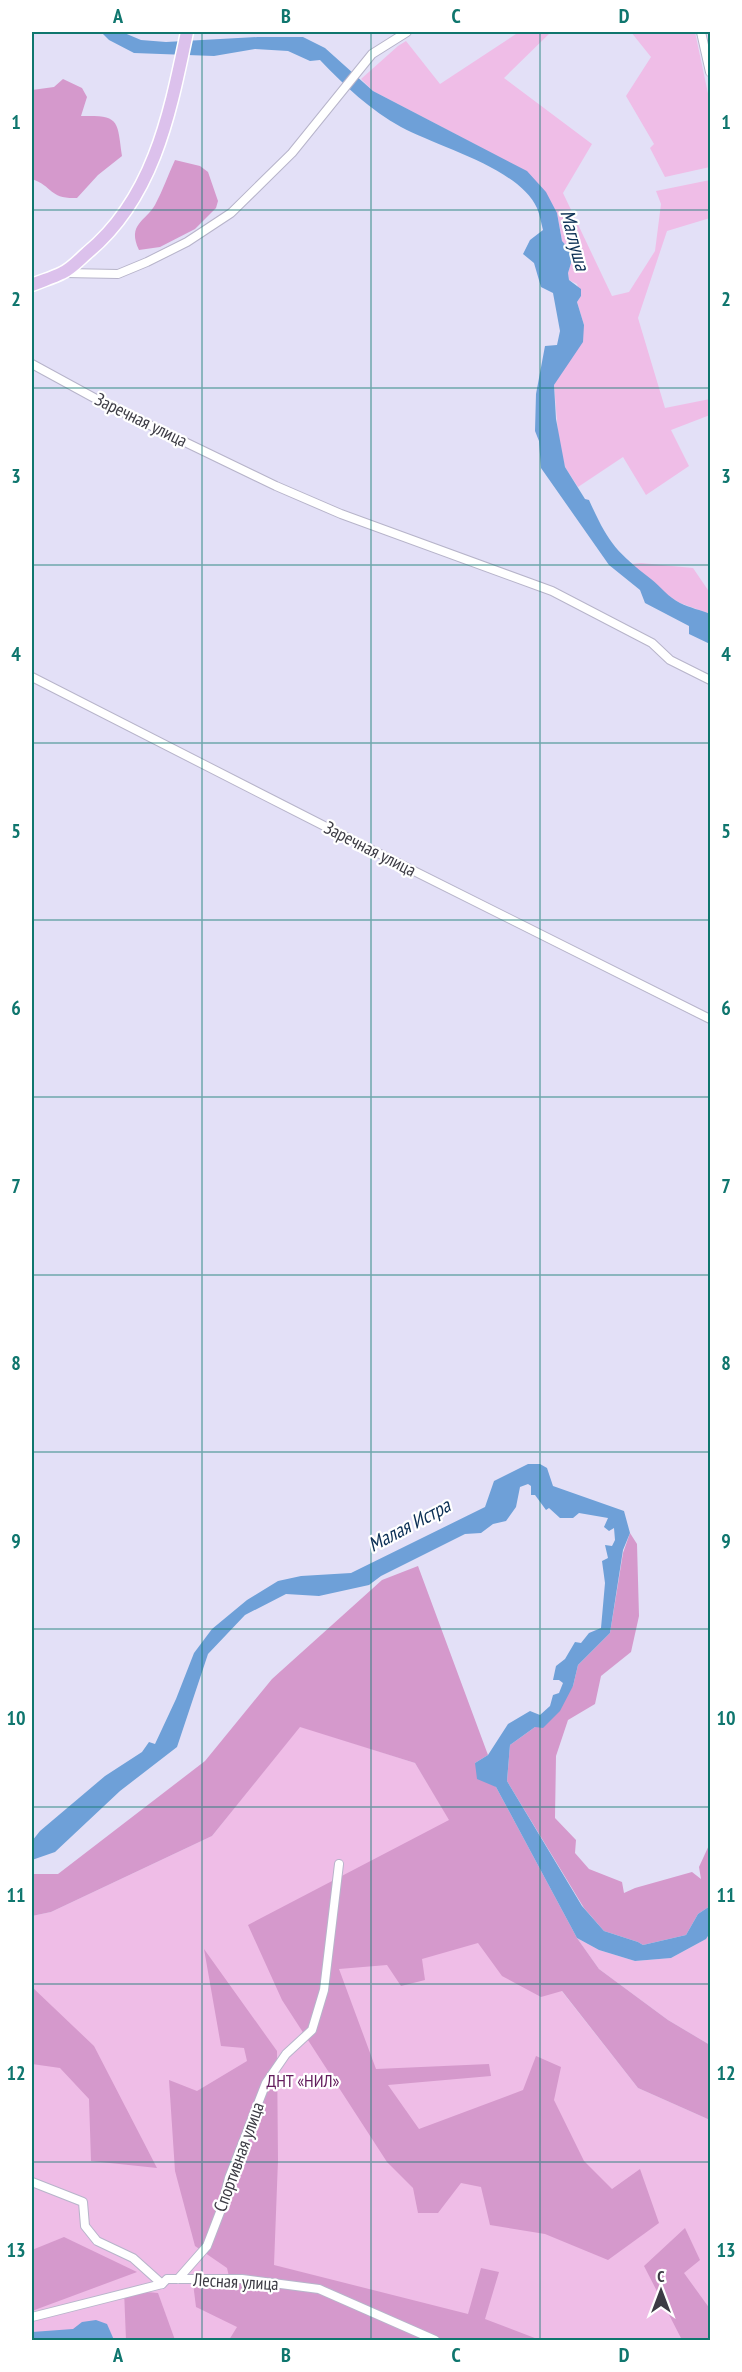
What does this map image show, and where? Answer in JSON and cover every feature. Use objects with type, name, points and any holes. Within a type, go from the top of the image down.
[{"type":"main road","points":[[32,285],[64,273],[102,241],[124,215],[160,147],[187,32]]},
{"type":"street","points":[[64,273],[118,274],[187,242],[231,213],[292,153],[372,54],[407,32]]},
{"type":"street","points":[[701,32],[711,72]]},
{"type":"street","name":"Заречная улица","points":[[32,364],[98,400],[276,486],[341,514],[552,591],[652,643],[670,660],[711,680]]},
{"type":"street","name":"Заречная улица","points":[[32,677],[711,1019]]},
{"type":"street","name":"Спортивная улица","points":[[177,2279],[207,2246],[222,2207],[229,2178],[266,2083],[286,2054],[312,2030],[324,1990],[339,1864]]},
{"type":"street","points":[[32,2182],[83,2202],[85,2226],[97,2241],[134,2258],[162,2284]]},
{"type":"street","name":"Лесная улица","points":[[32,2317],[162,2284],[167,2279],[242,2279],[319,2289],[435,2340]]},
{"type":"green space","points":[[519,32],[551,32],[504,78],[592,144],[563,193],[612,296],[629,292],[655,251],[661,204],[656,191],[710,180],[710,218],[667,231],[638,318],[665,408],[710,399],[710,415],[671,430],[689,466],[646,495],[623,457],[578,487],[565,467],[559,444],[554,385],[584,325],[577,302],[581,296],[577,284],[569,280],[568,273],[572,260],[569,249],[562,241],[557,213],[480,147],[373,91],[361,79],[406,41],[440,84]]},
{"type":"green space","points":[[631,32],[695,32],[710,103],[710,167],[665,177],[650,148],[654,144],[626,96],[651,57]]},
{"type":"green space","points":[[631,564],[693,568],[710,593],[710,614],[680,603],[661,591],[654,582]]},
{"type":"green space","name":"ДНТ «НИЛ»","points":[[300,1726],[415,1763],[531,1952],[638,2088],[710,2120],[710,2340],[32,2340],[32,1916],[51,1912],[212,1836]]},
{"type":"green space","points":[[710,1933],[710,2045],[668,2020],[599,1969],[577,1938],[599,1950],[635,1961],[671,1958],[706,1939]]},
{"type":"shaded area","points":[[63,79],[82,88],[87,97],[81,116],[103,117],[114,122],[119,134],[122,156],[98,175],[77,198],[56,195],[32,179],[32,90],[54,87]]},
{"type":"shaded area","points":[[175,160],[200,166],[208,172],[218,201],[216,208],[195,229],[160,247],[139,250],[136,229],[155,205]]},
{"type":"shaded area","points":[[630,1533],[637,1544],[639,1616],[631,1652],[601,1676],[595,1704],[568,1720],[556,1756],[555,1818],[576,1840],[575,1853],[589,1869],[622,1882],[624,1893],[692,1872],[701,1879],[699,1867],[710,1843],[710,1906],[698,1914],[686,1935],[643,1945],[604,1931],[584,1908],[507,1781],[510,1745],[535,1727],[573,1686],[578,1665],[610,1633],[623,1553]]},
{"type":"shaded area","points":[[418,1566],[488,1755],[475,1763],[496,1787],[577,1938],[599,1969],[668,2020],[710,2045],[710,2120],[638,2088],[562,1991],[541,1997],[502,1976],[478,1943],[422,1959],[425,1980],[401,1986],[387,1965],[339,1969],[376,2069],[489,2064],[491,2076],[388,2085],[419,2129],[523,2090],[536,2056],[561,2067],[554,2100],[584,2161],[612,2189],[640,2169],[659,2223],[608,2260],[545,2234],[490,2225],[481,2187],[461,2183],[438,2213],[418,2213],[413,2188],[387,2162],[282,2000],[248,1925],[449,1820],[415,1763],[300,1727],[212,1836],[51,1912],[32,1916],[32,1874],[58,1874],[205,1761],[272,1679],[382,1580]]},
{"type":"shaded area","points":[[204,1949],[277,2051],[278,2160],[274,2265],[468,2314],[481,2268],[499,2272],[485,2319],[540,2340],[229,2340],[237,2327],[196,2307],[193,2283],[231,2285],[227,2268],[195,2246],[175,2171],[169,2080],[197,2091],[247,2061],[244,2048],[221,2046]]},
{"type":"shaded area","points":[[32,1987],[94,2046],[157,2168],[91,2161],[89,2099],[60,2068],[32,2064]]},
{"type":"shaded area","points":[[685,2228],[700,2260],[684,2273],[710,2309],[710,2340],[682,2340],[644,2266]]},
{"type":"shaded area","points":[[64,2237],[137,2272],[32,2311],[32,2250]]},
{"type":"shaded area","points":[[124,2290],[158,2293],[175,2340],[126,2340]]},
{"type":"water","points":[[101,32],[122,32],[141,40],[166,42],[303,37],[325,48],[373,91],[527,171],[546,192],[557,213],[562,241],[569,249],[572,260],[568,273],[569,280],[581,289],[581,296],[577,302],[584,325],[583,342],[554,385],[556,419],[565,467],[585,499],[589,500],[607,536],[621,553],[676,601],[710,614],[710,644],[689,634],[689,626],[645,603],[640,590],[609,565],[541,468],[539,441],[535,431],[536,394],[545,346],[557,345],[560,331],[553,293],[541,287],[534,263],[523,254],[530,240],[543,230],[537,208],[528,194],[496,170],[390,121],[358,97],[320,60],[310,61],[288,51],[255,49],[214,56],[134,53],[109,40]]},
{"type":"water","points":[[528,1464],[540,1464],[547,1468],[553,1486],[624,1511],[630,1533],[623,1550],[610,1633],[578,1665],[573,1686],[560,1711],[543,1728],[535,1727],[510,1745],[507,1781],[582,1906],[604,1931],[643,1945],[686,1935],[698,1914],[710,1906],[710,1933],[706,1939],[671,1958],[635,1961],[599,1950],[577,1938],[496,1787],[477,1779],[475,1763],[488,1755],[508,1724],[530,1711],[540,1715],[550,1706],[553,1695],[559,1693],[563,1683],[553,1680],[556,1666],[565,1659],[575,1642],[581,1643],[589,1633],[601,1628],[605,1583],[602,1561],[608,1558],[605,1545],[612,1546],[615,1540],[614,1528],[609,1531],[604,1527],[608,1518],[579,1513],[573,1518],[560,1518],[549,1508],[546,1510],[535,1495],[531,1495],[531,1486],[528,1484],[520,1487],[516,1507],[506,1521],[493,1524],[481,1533],[465,1534],[381,1576],[369,1585],[319,1596],[286,1594],[245,1615],[208,1654],[177,1747],[120,1791],[55,1852],[32,1860],[32,1841],[40,1831],[105,1776],[142,1752],[149,1742],[155,1744],[194,1653],[212,1629],[247,1600],[278,1581],[301,1576],[351,1573],[485,1507],[494,1481]]},
{"type":"water","points":[[96,2320],[107,2324],[114,2340],[32,2340],[32,2332],[73,2329],[82,2322]]},
{"type":"water label","name":"Маглуша","points":[[575,240]]},
{"type":"water label","name":"Малая Истра","points":[[409,1525]]}]
